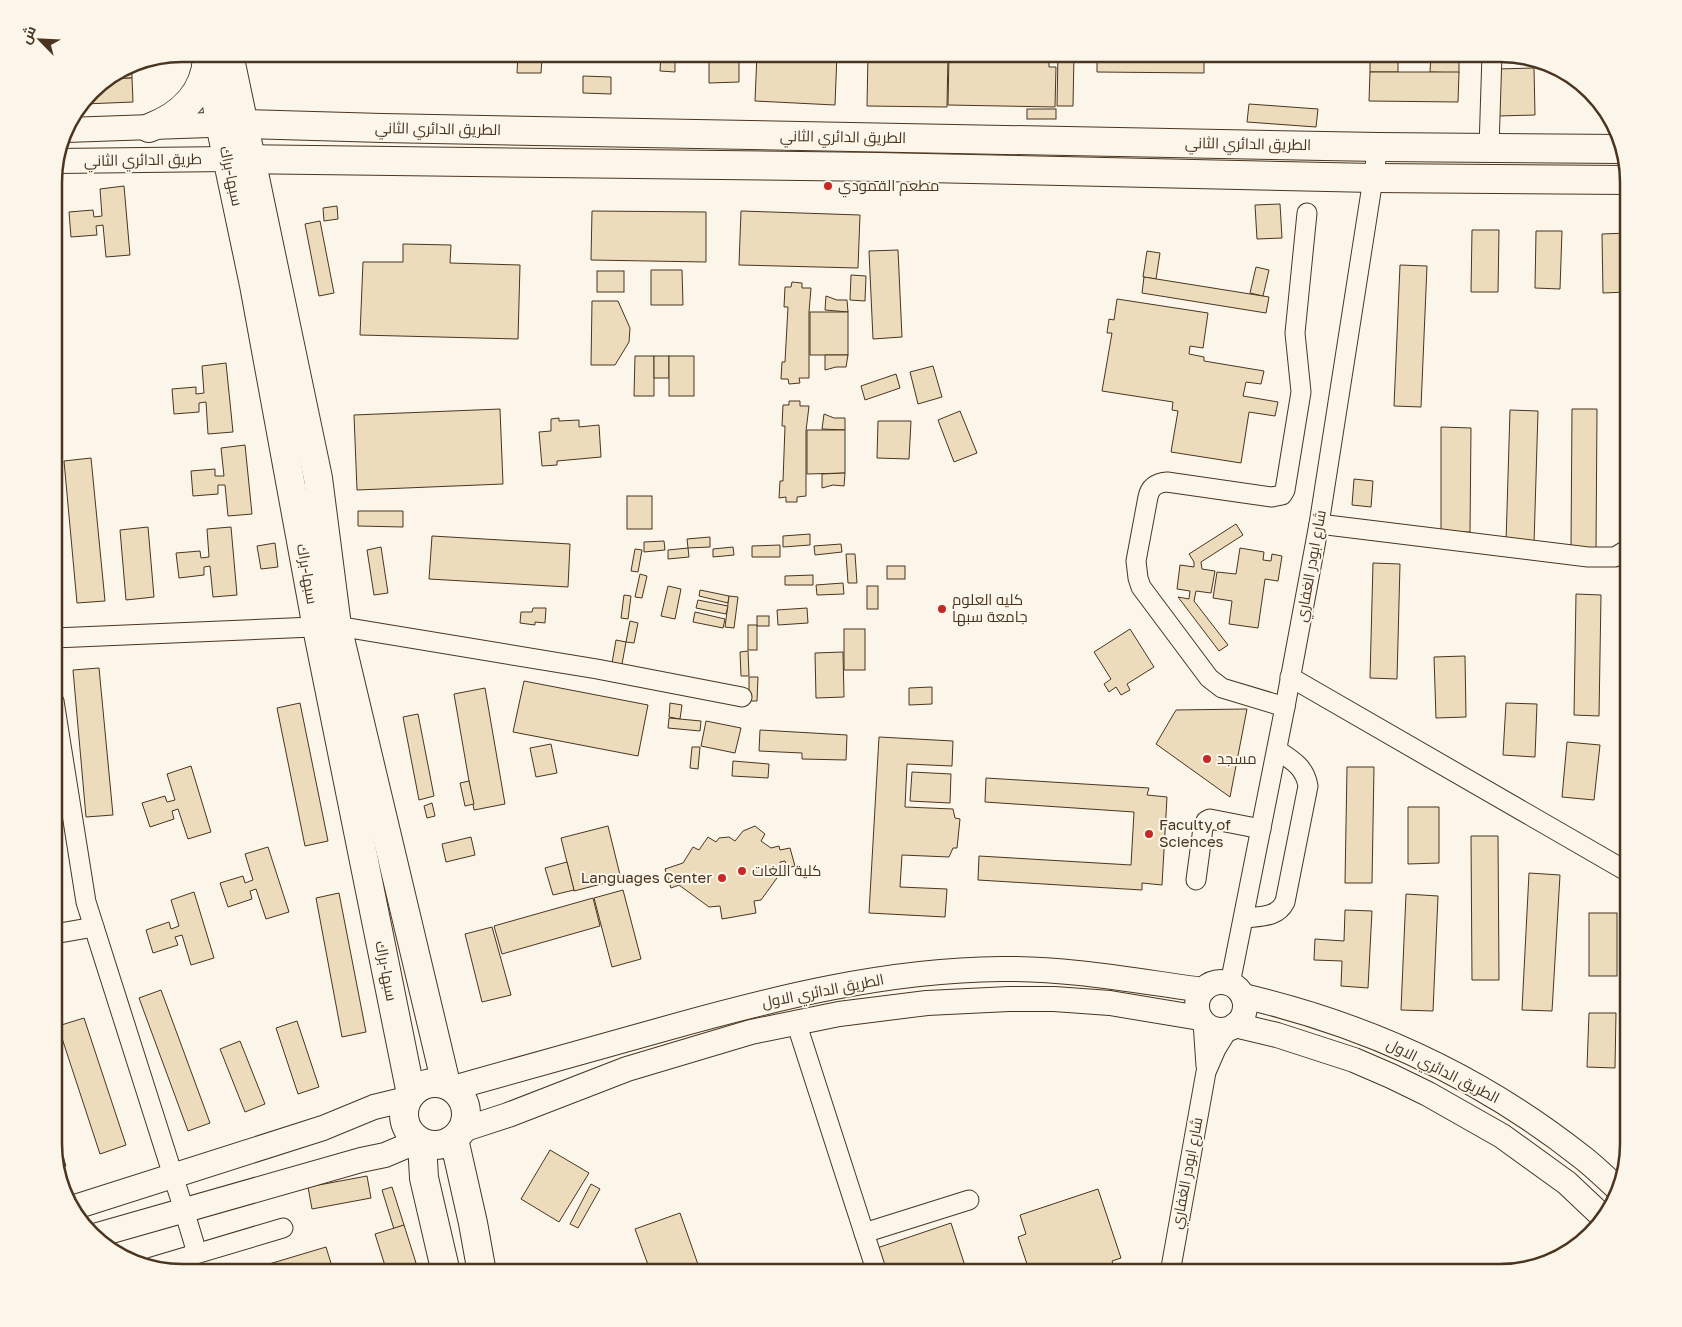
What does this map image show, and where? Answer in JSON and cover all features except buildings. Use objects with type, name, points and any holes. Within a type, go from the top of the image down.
[{"type":"highway","points":[[149,128],[170,119],[187,105],[203,79],[207,62]]},
{"type":"highway","name":"سبها-براك","points":[[211,62],[232,124],[240,159],[254,285],[327,627],[409,1096]]},
{"type":"highway","name":"سبها-براك","points":[[229,62],[232,124]]},
{"type":"highway","name":"الطريق الدائري الثاني","points":[[232,124],[1378,147],[1614,149]]},
{"type":"highway","name":"الطريق الدائري الثاني","points":[[240,159],[879,167],[1373,178],[1620,180]]},
{"type":"highway","name":"سبها-براك","points":[[327,627],[450,1086]]},
{"type":"highway","points":[[431,1082],[450,1086],[460,1094],[464,1102],[465,1121],[458,1134],[438,1145],[420,1142],[411,1135],[406,1127],[404,1108],[409,1096],[423,1084],[431,1082]]},
{"type":"highway","points":[[458,1134],[480,1264]]},
{"type":"highway","points":[[420,1142],[424,1178],[444,1264]]},
{"type":"main road","name":"الطريق الدائري الثاني","points":[[75,130],[232,124]]},
{"type":"main road","name":"طريق الدائري الثاني","points":[[65,161],[240,159]]},
{"type":"main road","name":"الطريق الدائري الاول","points":[[450,1086],[752,1005],[841,986],[904,976],[966,970],[1036,970],[1101,976],[1204,990]]},
{"type":"main road","points":[[1216,982],[1236,990],[1245,1009],[1243,1015],[1232,1027],[1215,1029],[1202,1020],[1197,1003],[1199,996],[1209,985],[1216,982]]},
{"type":"main road","name":"الطريق الدائري الاول","points":[[1236,990],[1333,1021],[1394,1045],[1440,1066],[1513,1108],[1582,1158],[1612,1184]]},
{"type":"main road","name":"الطريق الدائري الاول","points":[[458,1134],[627,1069],[751,1032],[883,1007],[1009,999],[1054,999],[1110,1003],[1202,1020]]},
{"type":"main road","name":"الطريق الدائري الاول","points":[[1232,1027],[1277,1035],[1346,1058],[1392,1076],[1428,1094],[1502,1136],[1567,1183],[1598,1213]]},
{"type":"main road","points":[[80,1205],[323,1128],[409,1096]]},
{"type":"main road","points":[[102,1234],[361,1160],[385,1155],[420,1142]]},
{"type":"street","points":[[1489,148],[1492,62]]},
{"type":"street","name":"شارع ابودر الغفاري","points":[[1236,990],[1244,918],[1319,524],[1378,147]]},
{"type":"street","points":[[1285,707],[1222,688],[1209,678],[1146,595],[1138,578],[1136,561],[1149,492],[1155,485],[1161,482],[1272,497],[1282,494],[1285,490],[1301,392],[1295,333],[1306,213]]},
{"type":"street","points":[[1319,524],[1588,557],[1615,557],[1620,554]]},
{"type":"street","points":[[63,638],[327,627],[597,669],[742,697]]},
{"type":"street","points":[[1290,677],[1620,867]]},
{"type":"street","points":[[1244,918],[1273,915],[1285,902],[1308,786],[1300,767],[1276,750]]},
{"type":"street","points":[[63,758],[86,902],[197,1254]]},
{"type":"street","points":[[1196,880],[1203,828],[1206,820],[1210,819],[1261,829]]},
{"type":"street","points":[[63,932],[94,927]]},
{"type":"street","name":"شارع ابودر الغفاري","points":[[1202,1020],[1206,1072]]},
{"type":"street","points":[[796,1022],[874,1264]]},
{"type":"street","name":"شارع ابودر الغفاري","points":[[1172,1264],[1206,1072],[1216,1049],[1232,1027]]},
{"type":"street","points":[[864,1234],[969,1200]]},
{"type":"street","points":[[166,1263],[283,1228]]},
{"type":"place","name":"مطعم القمودي","points":[[828,186]]},
{"type":"place","name":"كليه العلوم جامعة سبها","points":[[942,609]]},
{"type":"place","name":"مسجد","points":[[1207,759]]},
{"type":"place","name":"Faculty of Sciences","points":[[1149,834]]},
{"type":"place","name":"كلية اللغات","points":[[742,871]]},
{"type":"place","name":"Languages Center","points":[[722,878]]}]
